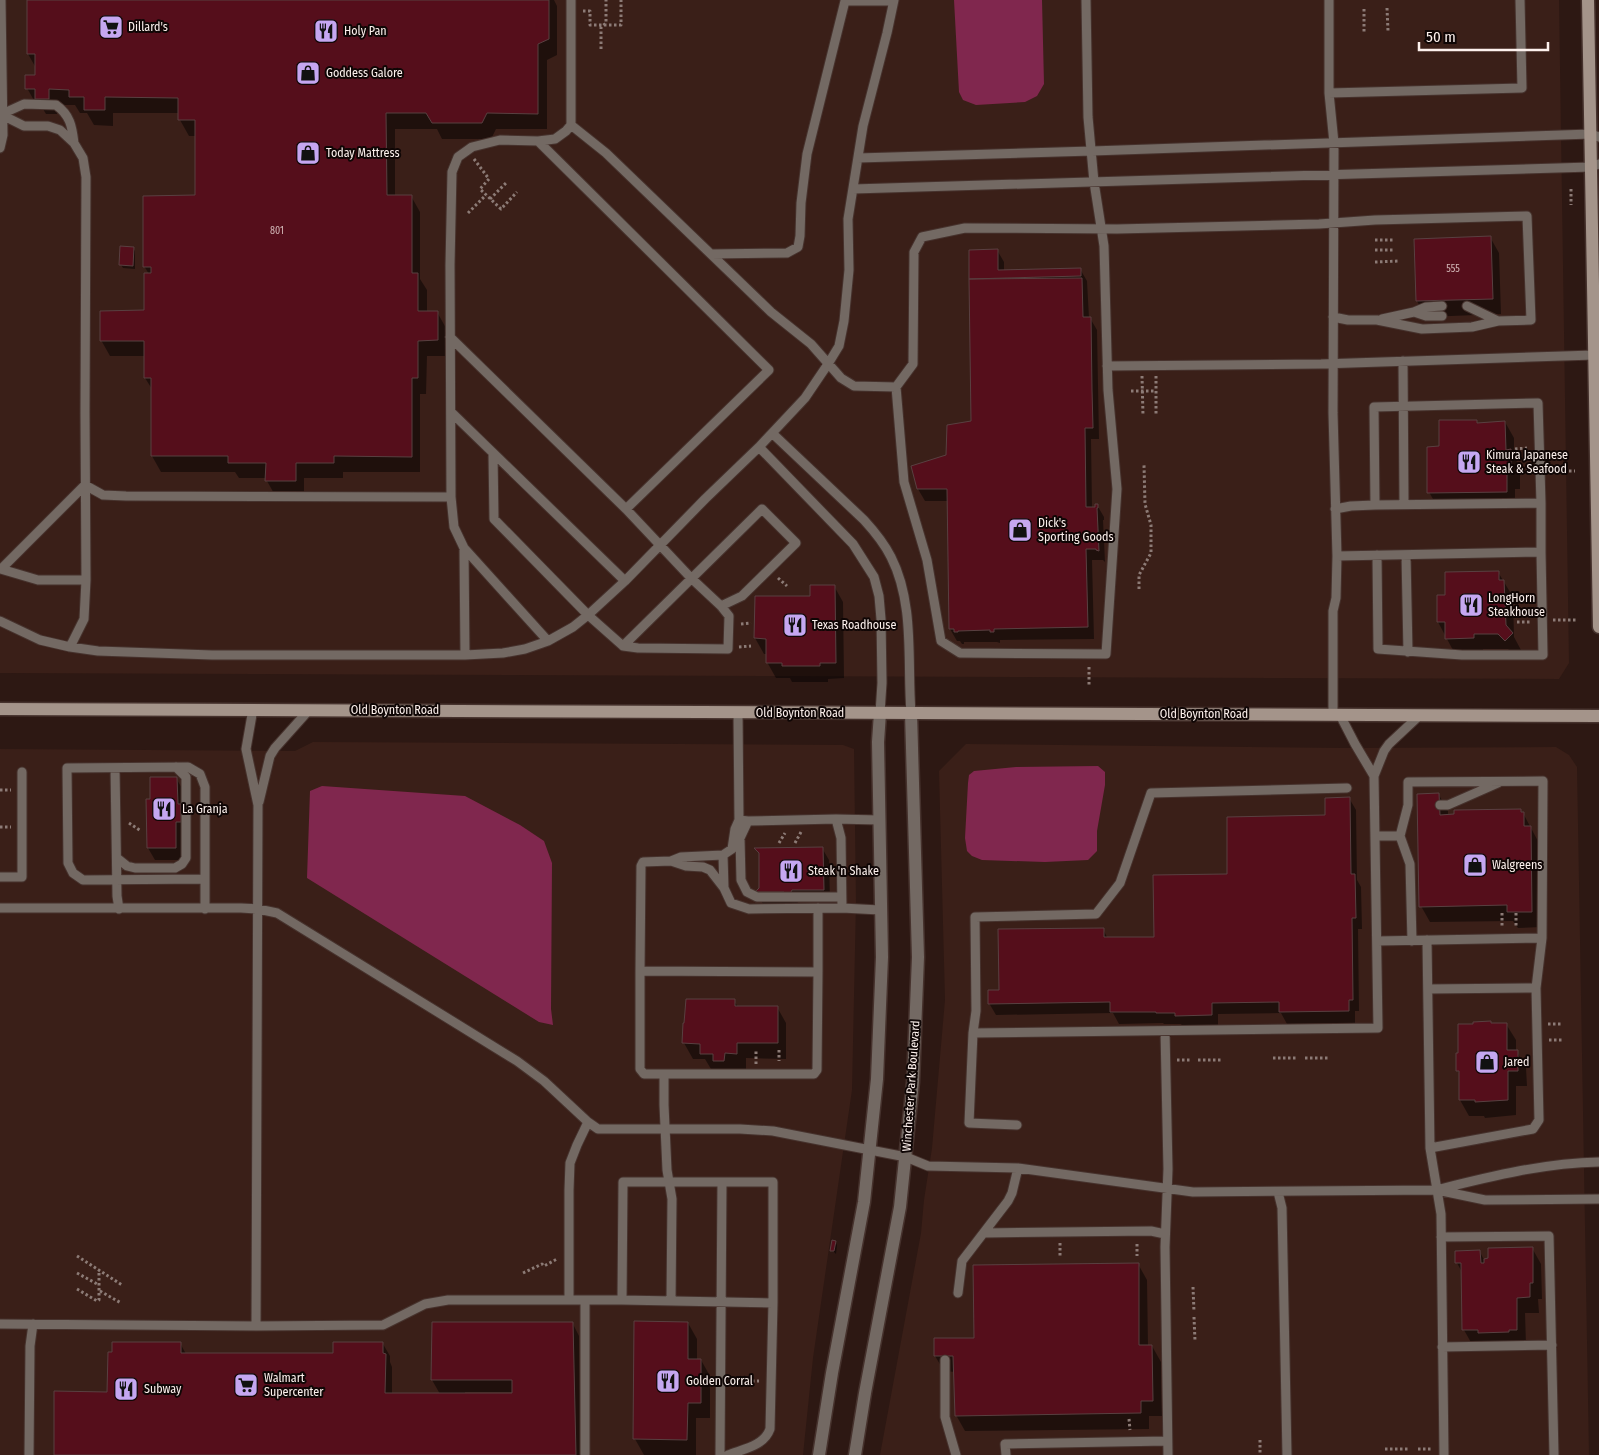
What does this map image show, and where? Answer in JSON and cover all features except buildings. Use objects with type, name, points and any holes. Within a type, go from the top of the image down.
[{"type":"street","points":[[1588,0],[1595,136],[1594,354],[1599,627]]},
{"type":"street","name":"Old Boynton Road","points":[[0,709],[1599,716]]},
{"type":"street","points":[[820,1455],[831,1381],[864,1202],[877,1080],[882,956],[878,742],[880,713]]},
{"type":"street","name":"Winchester Park Boulevard","points":[[855,1455],[900,1207],[913,1082],[918,956],[911,713]]},
{"type":"lane","points":[[0,148],[3,136],[1,114],[1,0]]},
{"type":"lane","points":[[548,641],[464,548],[454,527],[451,496],[450,337],[452,172],[458,158],[472,147],[500,140],[538,141],[555,139],[571,125],[571,0]]},
{"type":"lane","points":[[0,622],[40,640],[70,647],[128,653],[203,654],[464,655],[503,653],[548,641],[573,627],[625,581],[759,447],[805,398],[838,346],[844,321],[849,270],[848,219],[863,126],[894,0],[846,1],[807,154],[798,247],[787,253],[710,254]]},
{"type":"lane","points":[[1086,0],[1088,117],[1094,182],[1101,229],[1104,246],[1107,366],[1117,489],[1106,654],[960,653],[941,641],[927,560],[904,482],[896,387],[914,364],[914,252],[922,237],[965,228],[1101,229],[1527,216],[1531,320],[1498,321],[1472,327],[1422,329],[1376,320],[1348,320],[1333,317]]},
{"type":"lane","points":[[1329,0],[1328,93],[1334,143],[1333,364],[1337,556],[1336,598],[1333,611],[1336,715],[1374,776]]},
{"type":"lane","points":[[1328,93],[1522,88],[1520,0]]},
{"type":"lane","points":[[1,114],[24,104],[56,105],[67,115],[72,124],[74,143]]},
{"type":"lane","points":[[1,114],[24,126],[48,126],[60,130],[74,143],[83,158],[86,177],[86,580],[84,619],[70,647]]},
{"type":"lane","points":[[571,125],[606,154],[771,312],[811,344],[841,378],[854,386],[896,387]]},
{"type":"lane","points":[[858,158],[1595,136]]},
{"type":"lane","points":[[538,141],[769,370],[626,508]]},
{"type":"lane","points":[[853,189],[1333,175],[1595,165]]},
{"type":"lane","points":[[1376,320],[1414,312],[1426,307],[1442,306]]},
{"type":"lane","points":[[1469,310],[1498,321]]},
{"type":"lane","points":[[1414,312],[1426,316],[1442,316]]},
{"type":"lane","points":[[450,337],[626,508],[691,578],[721,606],[728,616],[728,649],[638,648],[623,646],[588,615],[494,519],[493,454]]},
{"type":"lane","points":[[1107,366],[1333,364],[1594,354]]},
{"type":"lane","points":[[1403,360],[1404,504]]},
{"type":"lane","points":[[1375,504],[1374,407],[1538,403],[1543,655],[1462,655],[1378,649],[1377,555]]},
{"type":"lane","points":[[451,412],[625,581]]},
{"type":"lane","points":[[772,433],[864,520],[878,536],[892,558],[905,602],[911,713]]},
{"type":"lane","points":[[759,447],[853,544],[874,577],[879,596],[881,620],[882,683],[880,713]]},
{"type":"lane","points":[[85,485],[103,495],[126,496],[451,496]]},
{"type":"lane","points":[[85,485],[0,568],[38,580],[86,580]]},
{"type":"lane","points":[[1336,509],[1375,504],[1541,502]]},
{"type":"lane","points":[[623,646],[762,509],[796,543],[742,596],[721,606]]},
{"type":"lane","points":[[464,548],[464,655]]},
{"type":"lane","points":[[1337,556],[1541,552]]},
{"type":"lane","points":[[1406,555],[1408,652]]},
{"type":"lane","points":[[253,709],[246,749],[258,805],[256,1326]]},
{"type":"lane","points":[[258,805],[270,756],[309,710]]},
{"type":"lane","points":[[738,713],[744,820],[740,838],[741,880],[743,887],[747,892],[757,897],[841,897]]},
{"type":"lane","points":[[973,1033],[1378,1028],[1374,776],[1384,751],[1389,744],[1420,715]]},
{"type":"lane","points":[[117,858],[127,866],[135,868],[175,868],[182,864],[186,858],[186,778],[176,767]]},
{"type":"lane","points":[[205,879],[82,880],[72,873],[68,863],[67,768],[188,767],[200,774],[205,787],[205,879],[205,909]]},
{"type":"lane","points":[[115,768],[116,880],[120,909]]},
{"type":"lane","points":[[0,878],[22,877],[22,772]]},
{"type":"lane","points":[[1440,805],[1448,805],[1503,781]]},
{"type":"lane","points":[[1412,941],[1410,864],[1400,836],[1413,805],[1408,782],[1543,781],[1542,938],[1536,988],[1539,1120],[1533,1129],[1430,1148]]},
{"type":"lane","points":[[1017,1125],[969,1123],[973,1033],[976,1011],[975,917],[1096,914],[1120,883],[1151,793],[1347,788]]},
{"type":"lane","points":[[836,819],[841,838],[842,908]]},
{"type":"lane","points":[[671,861],[681,857],[723,855],[732,849],[735,828],[744,820],[879,820]]},
{"type":"lane","points":[[1375,836],[1400,836]]},
{"type":"lane","points":[[723,855],[724,888]]},
{"type":"lane","points":[[818,908],[817,1070],[814,1074],[644,1074],[640,1069],[640,866],[643,862],[671,861],[710,870],[724,888],[730,903],[749,909],[818,908],[842,908],[880,910]]},
{"type":"lane","points":[[0,908],[258,909],[277,913],[517,1061],[544,1081],[598,1129],[740,1129],[773,1131],[906,1157],[928,1166],[1018,1168],[1193,1192],[1437,1190],[1519,1171],[1581,1162],[1599,1162]]},
{"type":"lane","points":[[1377,941],[1542,938]]},
{"type":"lane","points":[[1427,940],[1430,1148],[1441,1214],[1444,1455]]},
{"type":"lane","points":[[640,971],[818,972]]},
{"type":"lane","points":[[1428,989],[1536,988]]},
{"type":"lane","points":[[1165,1031],[1168,1169],[1165,1234],[1168,1455]]},
{"type":"lane","points":[[664,1074],[665,1129],[672,1199],[671,1301]]},
{"type":"lane","points":[[569,1300],[570,1163],[588,1122]]},
{"type":"lane","points":[[958,1293],[962,1261],[1008,1201],[1012,1193],[1018,1168]]},
{"type":"lane","points":[[622,1300],[623,1182],[773,1182],[770,1429],[767,1436],[761,1442],[728,1455]]},
{"type":"lane","points":[[720,1455],[722,1182]]},
{"type":"lane","points":[[1437,1190],[1485,1200],[1599,1199]]},
{"type":"lane","points":[[1278,1192],[1282,1208],[1287,1455]]},
{"type":"lane","points":[[984,1233],[1150,1232],[1165,1234]]},
{"type":"lane","points":[[1441,1237],[1549,1236],[1554,1455]]},
{"type":"lane","points":[[0,1324],[383,1325],[425,1304],[448,1300],[622,1300],[773,1303]]},
{"type":"lane","points":[[585,1300],[585,1455]]},
{"type":"lane","points":[[29,1455],[30,1346],[33,1324]]},
{"type":"lane","points":[[1442,1347],[1552,1345]]},
{"type":"lane","points":[[944,1360],[945,1417],[956,1455]]},
{"type":"lane","points":[[1006,1455],[1005,1444],[1168,1441]]},
{"type":"path","points":[[601,49],[601,26],[606,23],[606,0]]},
{"type":"path","points":[[590,11],[590,25],[620,25],[620,0]]},
{"type":"path","points":[[1387,8],[1388,31]]},
{"type":"path","points":[[1364,10],[1364,32]]},
{"type":"path","points":[[489,179],[480,189],[501,209],[517,192]]},
{"type":"path","points":[[490,199],[507,182]]},
{"type":"path","points":[[1571,188],[1571,205]]},
{"type":"path","points":[[468,213],[486,194]]},
{"type":"path","points":[[1375,240],[1393,240]]},
{"type":"path","points":[[1375,250],[1393,250]]},
{"type":"path","points":[[1376,262],[1399,261]]},
{"type":"path","points":[[1142,376],[1142,416]]},
{"type":"path","points":[[1156,376],[1156,416]]},
{"type":"path","points":[[1131,391],[1156,391]]},
{"type":"path","points":[[1515,449],[1529,448]]},
{"type":"path","points":[[1139,589],[1139,575],[1151,553],[1150,525],[1145,504],[1144,466]]},
{"type":"path","points":[[1516,471],[1530,471]]},
{"type":"path","points":[[1564,471],[1575,471]]},
{"type":"path","points":[[777,576],[787,586]]},
{"type":"path","points":[[1517,600],[1531,600]]},
{"type":"path","points":[[1553,620],[1578,620]]},
{"type":"path","points":[[1517,622],[1532,622]]},
{"type":"path","points":[[736,624],[751,624]]},
{"type":"path","points":[[736,646],[751,646]]},
{"type":"path","points":[[1089,667],[1090,685]]},
{"type":"path","points":[[0,790],[10,790]]},
{"type":"path","points":[[125,820],[140,831]]},
{"type":"path","points":[[0,827],[11,827]]},
{"type":"path","points":[[779,843],[788,827]]},
{"type":"path","points":[[795,843],[804,827]]},
{"type":"path","points":[[1502,914],[1502,928]]},
{"type":"path","points":[[1516,914],[1516,928]]},
{"type":"path","points":[[1547,1024],[1562,1024]]},
{"type":"path","points":[[1548,1040],[1562,1040]]},
{"type":"path","points":[[756,1049],[756,1064]]},
{"type":"path","points":[[778,1050],[778,1064]]},
{"type":"path","points":[[1273,1058],[1297,1058]]},
{"type":"path","points":[[1305,1058],[1329,1058]]},
{"type":"path","points":[[1176,1060],[1190,1060]]},
{"type":"path","points":[[1198,1060],[1223,1060]]},
{"type":"path","points":[[1137,1242],[1137,1256]]},
{"type":"path","points":[[1060,1244],[1060,1257]]},
{"type":"path","points":[[77,1256],[122,1285]]},
{"type":"path","points":[[522,1273],[542,1264],[544,1267],[558,1258]]},
{"type":"path","points":[[77,1289],[97,1301],[99,1300],[100,1270]]},
{"type":"path","points":[[77,1272],[99,1286]]},
{"type":"path","points":[[1193,1287],[1194,1312]]},
{"type":"path","points":[[99,1290],[121,1303]]},
{"type":"path","points":[[1194,1317],[1195,1341]]},
{"type":"path","points":[[731,1381],[759,1381]]},
{"type":"path","points":[[1129,1419],[1130,1432]]},
{"type":"path","points":[[1260,1440],[1260,1455]]},
{"type":"path","points":[[1385,1449],[1410,1449]]},
{"type":"path","points":[[1418,1449],[1432,1449]]},
{"type":"shaded area","points":[[0,0],[1559,0],[1569,663],[1559,679],[0,673]]},
{"type":"shaded area","points":[[954,0],[1042,0],[1044,84],[1037,96],[1025,102],[976,105],[963,100],[959,92]]},
{"type":"shaded area","points":[[313,742],[843,745],[854,749],[856,902],[852,1090],[813,1358],[803,1455],[0,1455],[0,749],[295,751]]},
{"type":"shaded area","points":[[966,744],[1344,748],[1556,747],[1569,755],[1577,767],[1589,1455],[880,1455],[921,1233],[932,1148],[945,1000],[939,771]]},
{"type":"shaded area","points":[[1098,766],[1105,772],[1105,785],[1097,831],[1097,851],[1088,860],[1045,862],[982,860],[972,856],[967,851],[965,838],[968,783],[969,775],[974,771],[1016,767]]},
{"type":"shaded area","points":[[322,786],[465,796],[520,825],[544,841],[552,863],[551,1009],[553,1025],[539,1022],[307,878],[310,791]]},
{"type":"place","name":"Dillard's","points":[[111,27]]},
{"type":"place","name":"Holy Pan","points":[[326,31]]},
{"type":"place","name":"Goddess Galore","points":[[308,73]]},
{"type":"place","name":"Today Mattress","points":[[308,153]]},
{"type":"place","name":"Kimura Japanese Steak & Seafood","points":[[1469,462]]},
{"type":"place","name":"Dick's Sporting Goods","points":[[1020,530]]},
{"type":"place","name":"LongHorn Steakhouse","points":[[1471,605]]},
{"type":"place","name":"Texas Roadhouse","points":[[795,625]]},
{"type":"place","name":"La Granja","points":[[164,809]]},
{"type":"place","name":"Walgreens","points":[[1475,865]]},
{"type":"place","name":"Steak 'n Shake","points":[[791,871]]},
{"type":"place","name":"Jared","points":[[1487,1062]]},
{"type":"place","name":"Golden Corral","points":[[668,1381]]},
{"type":"place","name":"Walmart Supercenter","points":[[246,1385]]},
{"type":"place","name":"Subway","points":[[126,1389]]}]
